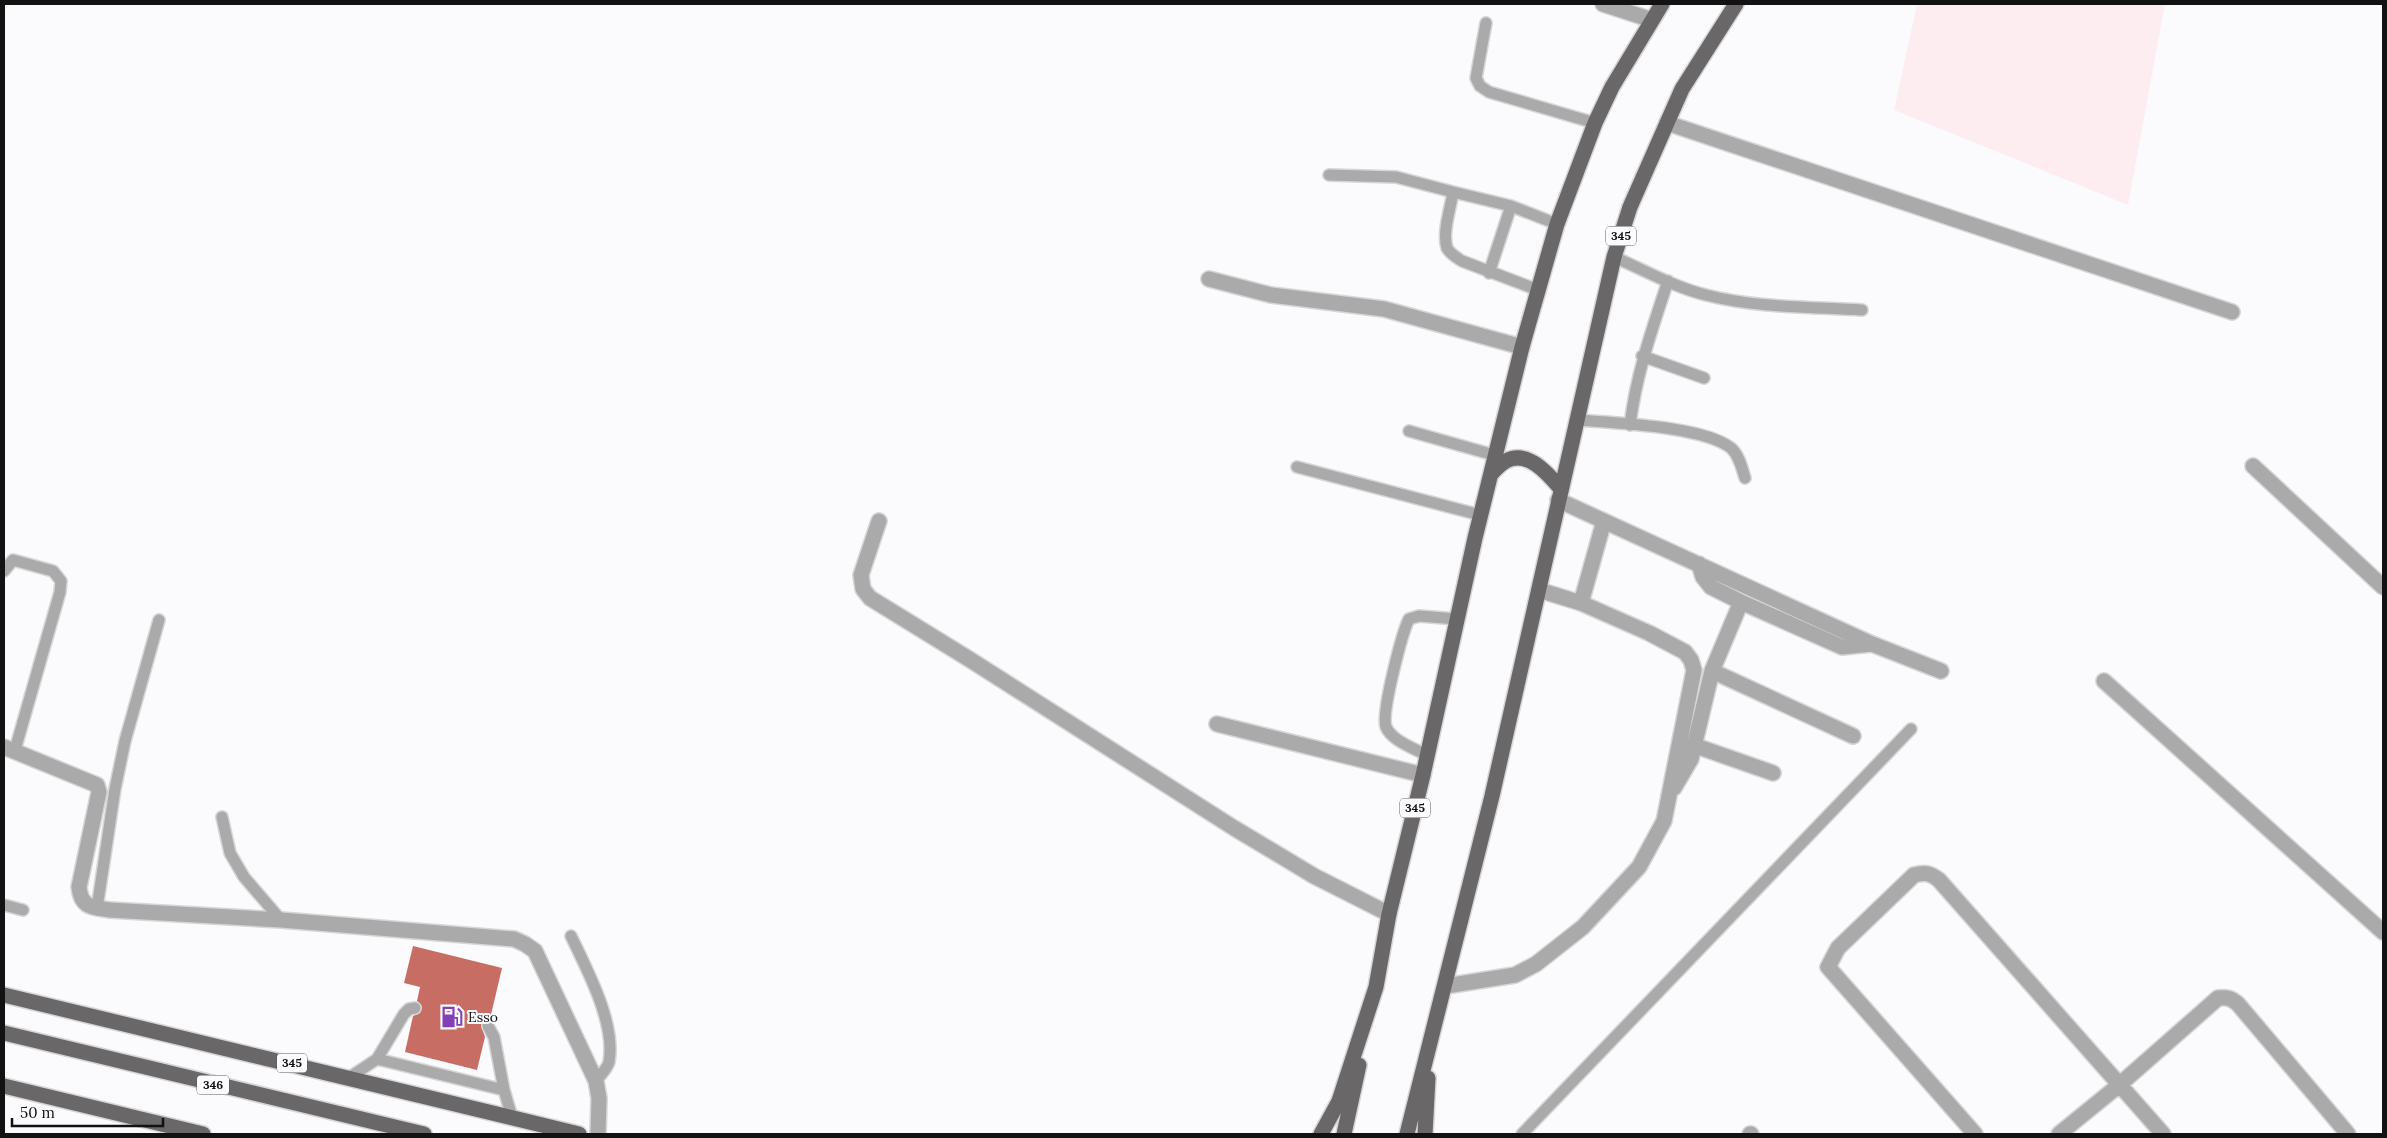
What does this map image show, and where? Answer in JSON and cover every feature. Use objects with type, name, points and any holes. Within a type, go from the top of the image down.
[{"type":"main road","name":"345","points":[[1320,1134],[1339,1101],[1376,987],[1389,914],[1423,775],[1494,455],[1557,224],[1595,123],[1612,87],[1662,4]]},
{"type":"main road","name":"345","points":[[1407,1134],[1446,986],[1492,796],[1614,257],[1630,207],[1682,89],[1736,4]]},
{"type":"main road","points":[[1490,474],[1506,461],[1519,459],[1531,462],[1543,468],[1560,495]]},
{"type":"main road","points":[[1344,1134],[1376,987]]},
{"type":"main road","name":"345","points":[[4,994],[579,1134]]},
{"type":"main road","name":"346","points":[[4,1034],[424,1134]]},
{"type":"main road","points":[[1425,1134],[1428,1054]]},
{"type":"main road","points":[[4,1086],[204,1134]]},
{"type":"street","points":[[1603,4],[1652,20]]},
{"type":"street","points":[[1667,123],[2232,312]]},
{"type":"street","points":[[1209,279],[1271,295],[1384,309],[1522,347]]},
{"type":"street","points":[[2253,466],[2383,587]]},
{"type":"street","points":[[1560,495],[1604,521],[1872,644],[1941,671]]},
{"type":"street","points":[[879,521],[861,575],[863,589],[870,598],[986,669],[1250,838],[1314,876],[1389,914]]},
{"type":"street","points":[[1581,603],[1604,521]]},
{"type":"street","points":[[1699,564],[1703,577],[1710,587],[1741,602],[1842,647],[1872,644]]},
{"type":"street","points":[[1446,986],[1514,976],[1536,964],[1583,927],[1639,867],[1664,821],[1694,670],[1691,660],[1684,652],[1656,637],[1581,603],[1539,590]]},
{"type":"street","points":[[1670,794],[1684,774],[1696,746],[1712,671],[1741,602]]},
{"type":"street","points":[[1712,671],[1853,736]]},
{"type":"street","points":[[2104,681],[2383,932]]},
{"type":"street","points":[[1217,724],[1423,775]]},
{"type":"street","points":[[1696,746],[1773,773]]},
{"type":"street","points":[[9,748],[97,785],[99,792],[79,887],[80,898],[86,905],[97,908],[471,934],[514,939],[525,944],[535,951],[596,1081],[599,1098],[598,1134]]},
{"type":"street","points":[[1975,1134],[1828,967],[1838,948],[1914,875],[1922,872],[1930,874],[1939,880],[2118,1086],[2163,1134]]},
{"type":"street","points":[[2059,1134],[2118,1086],[2218,998],[2225,997],[2232,998],[2238,1004],[2348,1134]]},
{"type":"lane","points":[[1486,24],[1476,78],[1480,86],[1489,92],[1595,123]]},
{"type":"lane","points":[[1329,174],[1396,177],[1511,206],[1557,224]]},
{"type":"lane","points":[[1453,192],[1446,230],[1447,247],[1452,254],[1462,261],[1538,290]]},
{"type":"lane","points":[[1489,272],[1511,206]]},
{"type":"lane","points":[[1614,257],[1668,281],[1704,294],[1735,301],[1862,310]]},
{"type":"lane","points":[[1630,425],[1634,392],[1642,356],[1668,281]]},
{"type":"lane","points":[[1642,356],[1704,378]]},
{"type":"lane","points":[[1577,420],[1678,430],[1713,440],[1729,447],[1736,454],[1746,478]]},
{"type":"lane","points":[[1409,431],[1494,455]]},
{"type":"lane","points":[[1297,467],[1480,515]]},
{"type":"lane","points":[[4,571],[13,560],[21,561],[53,571],[61,581],[60,592],[9,748]]},
{"type":"lane","points":[[1426,755],[1395,738],[1386,728],[1384,717],[1397,658],[1404,628],[1409,619],[1419,616],[1457,619]]},
{"type":"lane","points":[[97,908],[114,789],[125,741],[159,620]]},
{"type":"lane","points":[[1522,1134],[1911,729]]},
{"type":"lane","points":[[222,817],[230,853],[244,877],[281,920]]},
{"type":"lane","points":[[4,905],[23,910]]},
{"type":"lane","points":[[571,936],[587,969],[605,1018],[610,1050],[609,1064],[596,1081]]},
{"type":"lane","points":[[350,1078],[377,1059],[404,1014],[409,1009],[415,1008]]},
{"type":"lane","points":[[488,1026],[494,1037],[504,1090],[512,1117]]},
{"type":"lane","points":[[377,1059],[504,1090]]},
{"type":"shaded area","points":[[1917,4],[2165,4],[2128,205],[1894,110]]},
{"type":"building","name":"Esso","points":[[413,946],[502,968],[490,1019],[484,1020],[481,1025],[485,1037],[477,1070],[405,1052],[413,1016],[420,1013],[422,1007],[417,1001],[420,987],[404,983]]},
{"type":"place","name":"Esso","points":[[452,1017]]}]
